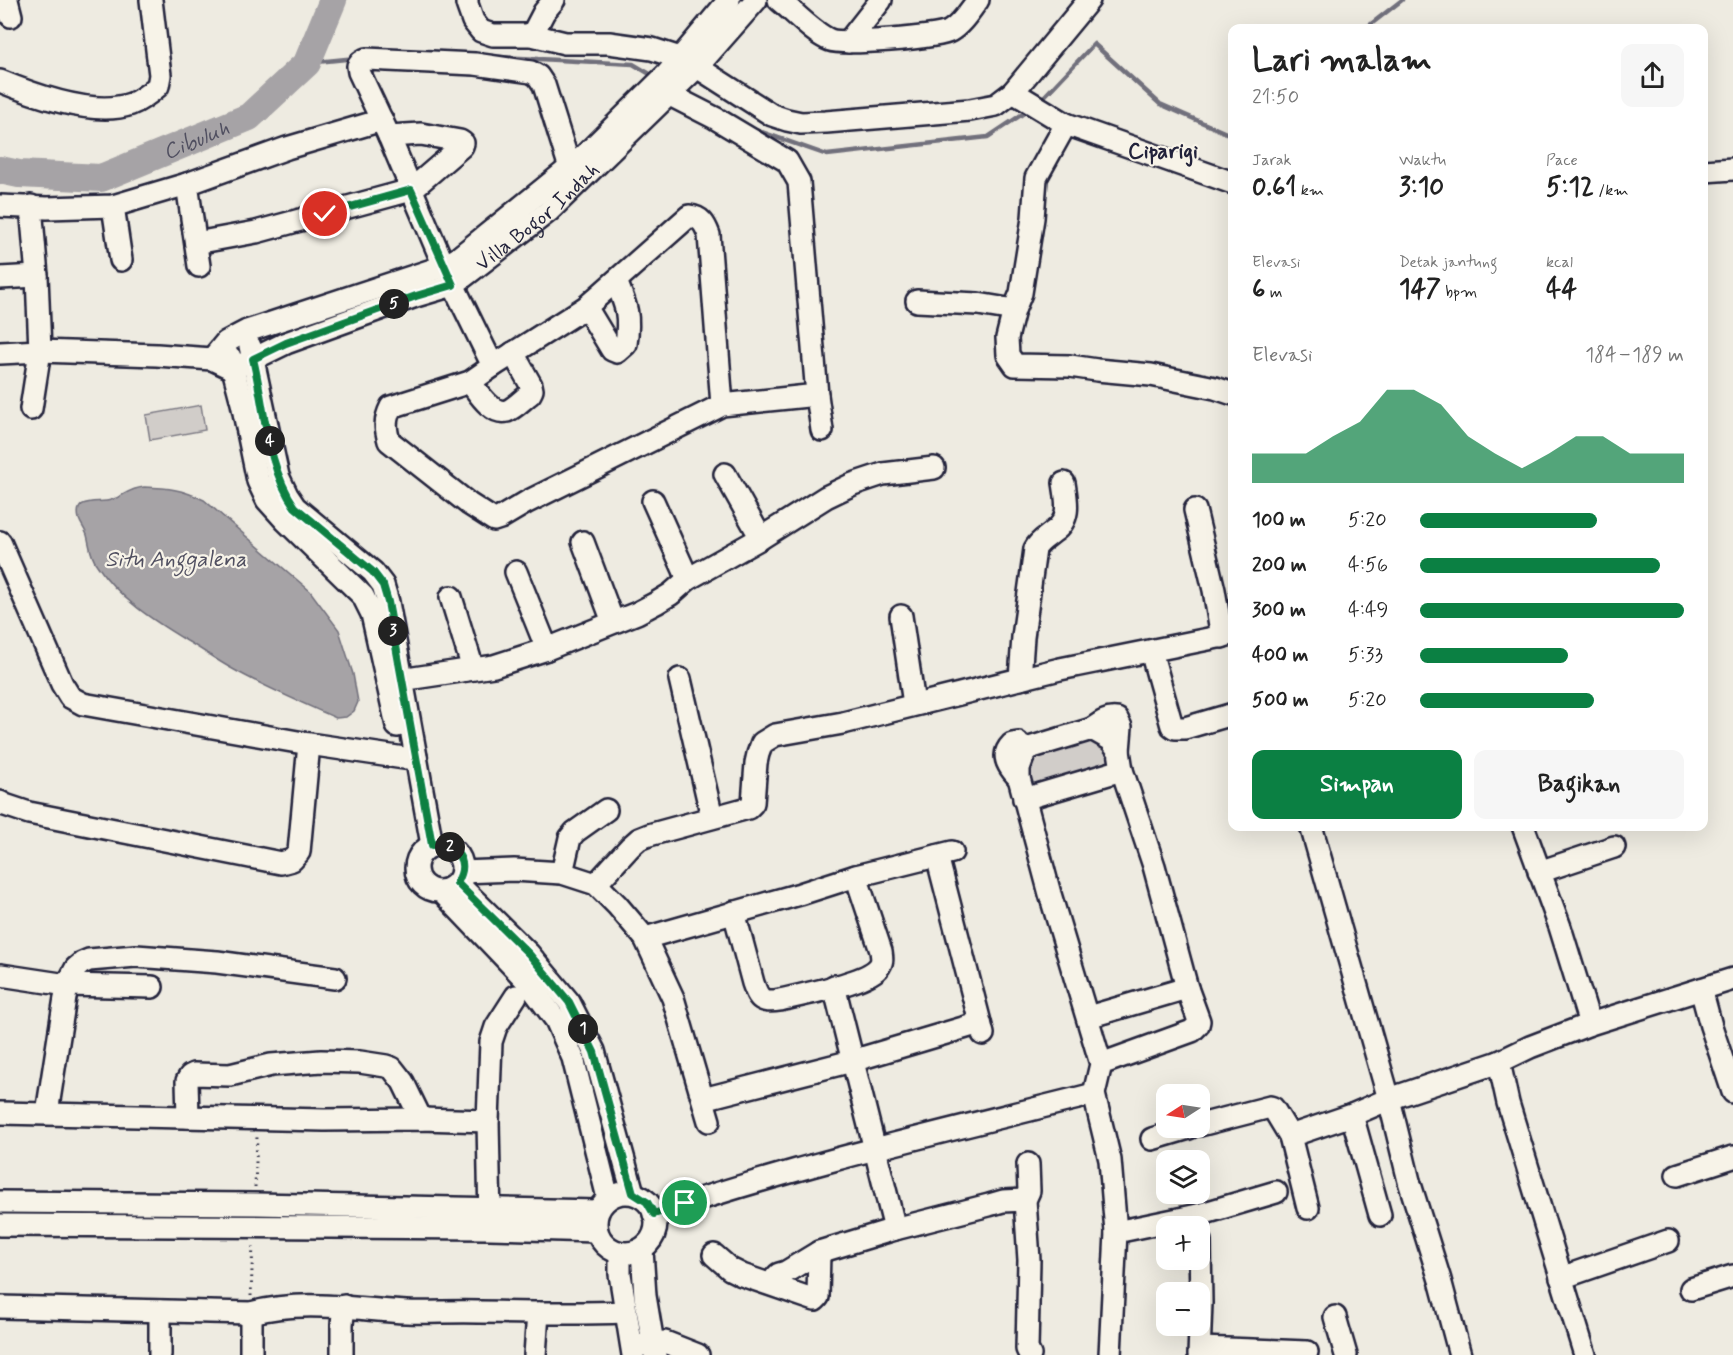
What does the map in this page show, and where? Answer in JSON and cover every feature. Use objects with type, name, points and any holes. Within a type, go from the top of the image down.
[{"type":"street","points":[[0,81],[30,93],[73,104],[107,107],[130,104],[149,94],[158,86],[160,75],[151,0]]},
{"type":"street","points":[[467,0],[473,21],[481,31],[493,35],[532,36],[565,43],[609,43],[641,48],[715,118],[787,161],[799,182],[822,430]]},
{"type":"street","points":[[532,36],[544,12],[554,0]]},
{"type":"street","name":"Villa Bogor Indah","points":[[226,342],[247,331],[448,276],[458,258],[570,168],[673,80],[729,0]]},
{"type":"street","name":"Villa Bogor Indah","points":[[233,369],[286,343],[416,296],[549,211],[673,80],[756,0]]},
{"type":"street","points":[[778,0],[821,36],[832,41],[848,42],[931,36],[948,32],[957,26],[978,0]]},
{"type":"street","points":[[848,42],[880,0]]},
{"type":"street","points":[[673,80],[801,123],[970,110],[996,105],[1019,96],[1089,0]]},
{"type":"street","points":[[493,366],[448,276],[358,66],[366,59],[475,64],[531,72],[538,76],[544,85],[570,168]]},
{"type":"street","points":[[1019,96],[1066,124],[1228,181]]},
{"type":"street","points":[[1066,124],[1036,178],[1033,218],[1021,293],[1007,338],[1008,355],[1015,365],[1070,366],[1151,375],[1228,392]]},
{"type":"street","points":[[0,206],[47,208],[113,206],[187,184],[287,148],[386,128],[463,143],[411,190],[256,232],[196,243]]},
{"type":"street","points":[[1708,171],[1733,169]]},
{"type":"street","points":[[187,184],[199,266]]},
{"type":"street","points":[[113,206],[120,260]]},
{"type":"street","points":[[31,207],[40,351],[31,409]]},
{"type":"street","points":[[722,405],[709,235],[706,225],[700,219],[689,216],[586,307],[470,382],[391,407],[386,418],[386,430],[389,441],[469,504],[494,520],[722,405],[817,395]]},
{"type":"street","points":[[0,278],[37,276]]},
{"type":"street","points":[[586,307],[612,350],[617,352],[626,344],[629,322],[626,303],[616,281]]},
{"type":"street","points":[[917,301],[978,304],[1014,310]]},
{"type":"street","points":[[247,331],[278,476],[287,495],[295,507],[373,572],[383,585],[395,680],[427,849]]},
{"type":"street","points":[[226,342],[258,481],[267,501],[363,596],[372,614],[395,680]]},
{"type":"street","points":[[212,359],[226,342]]},
{"type":"street","points":[[0,352],[40,351],[212,359],[233,369]]},
{"type":"street","points":[[470,382],[491,407],[500,411],[508,411],[532,390],[513,353]]},
{"type":"street","points":[[395,680],[494,666],[547,649],[637,613],[656,603],[688,579],[761,538],[826,497],[853,484],[883,474],[934,468]]},
{"type":"street","points":[[725,474],[761,538]]},
{"type":"street","points":[[1020,679],[1023,637],[1035,549],[1064,523],[1066,514],[1064,483]]},
{"type":"street","points":[[653,501],[688,579]]},
{"type":"street","points":[[596,884],[639,839],[748,808],[753,803],[758,754],[762,743],[768,738],[853,720],[1096,661],[1227,636],[1195,510]]},
{"type":"street","points":[[0,542],[62,684],[70,697],[83,704],[309,744],[410,758]]},
{"type":"street","points":[[583,542],[613,622]]},
{"type":"street","points":[[516,572],[547,649]]},
{"type":"street","points":[[451,597],[473,669]]},
{"type":"street","points":[[901,616],[914,704]]},
{"type":"street","points":[[1151,651],[1172,726],[1185,728],[1228,715]]},
{"type":"street","points":[[680,679],[711,817]]},
{"type":"street","points":[[1101,1064],[1195,1028],[1199,1016],[1187,987],[1154,866],[1120,761],[1111,740],[1092,729],[1027,748],[1019,768],[1019,778],[1050,894],[1101,1064],[1094,1094],[1110,1160],[1116,1232],[1110,1355]]},
{"type":"street","points":[[0,802],[4,806],[29,813],[281,863],[292,860],[299,852],[309,744]]},
{"type":"street","points":[[1024,800],[1120,761]]},
{"type":"street","points":[[562,873],[570,838],[606,810]]},
{"type":"street","points":[[1312,831],[1389,1100],[1409,1181],[1440,1280],[1460,1355]]},
{"type":"street","points":[[1525,831],[1560,927],[1590,1024]]},
{"type":"street","points":[[453,882],[462,863],[455,851],[442,845],[427,849],[416,863],[416,870],[418,879],[428,888],[514,870],[562,873],[596,884],[617,904],[645,938],[673,998],[709,1121]]},
{"type":"street","points":[[1539,872],[1614,847]]},
{"type":"street","points":[[645,938],[856,876],[944,854],[982,1028],[703,1099]]},
{"type":"street","points":[[734,912],[753,983],[762,1000],[767,1002],[780,1000],[859,979],[872,973],[882,960],[856,876]]},
{"type":"street","points":[[453,882],[529,954],[569,1002],[594,1052],[633,1193]]},
{"type":"street","points":[[0,1225],[254,1226],[490,1219],[601,1213],[624,1192],[633,1193],[647,1202],[654,1214],[655,1231],[642,1250],[620,1253],[612,1250],[599,1239],[601,1213],[573,1058],[556,1020],[453,882]]},
{"type":"street","points":[[47,1113],[67,985],[76,968],[82,963],[123,956],[217,962],[335,978]]},
{"type":"street","points":[[1,975],[67,985],[152,987]]},
{"type":"street","points":[[1290,1136],[1498,1062],[1522,1050],[1590,1024],[1733,979]]},
{"type":"street","points":[[834,986],[895,1229]]},
{"type":"street","points":[[1088,1017],[1187,987]]},
{"type":"street","points":[[1701,989],[1733,1092]]},
{"type":"street","points":[[490,1219],[488,1121],[491,1042],[496,1027],[516,996]]},
{"type":"street","points":[[188,1117],[187,1081],[195,1074],[230,1075],[271,1065],[339,1061],[393,1068],[403,1082],[421,1119]]},
{"type":"street","points":[[1498,1062],[1508,1103],[1585,1355]]},
{"type":"street","points":[[654,1214],[711,1195],[874,1149],[1094,1094]]},
{"type":"street","points":[[1210,1122],[1270,1107],[1274,1108],[1290,1136],[1308,1208]]},
{"type":"street","points":[[0,1113],[488,1121]]},
{"type":"street","points":[[1352,1115],[1380,1215]]},
{"type":"street","points":[[1152,1138],[1156,1137]]},
{"type":"street","points":[[1677,1175],[1733,1157]]},
{"type":"street","points":[[1028,1164],[1029,1191],[1025,1200],[1029,1260],[1027,1348],[1030,1355]]},
{"type":"street","points":[[1210,1217],[1276,1192]]},
{"type":"street","points":[[773,1284],[779,1274],[819,1252],[988,1204],[1025,1200]]},
{"type":"street","points":[[0,1202],[255,1204],[490,1219]]},
{"type":"street","points":[[254,1226],[255,1204]]},
{"type":"street","points":[[1116,1232],[1156,1227]]},
{"type":"street","points":[[1561,1278],[1668,1241]]},
{"type":"street","points":[[642,1250],[645,1296],[654,1349]]},
{"type":"street","points":[[714,1255],[730,1269],[742,1275],[773,1284],[813,1300],[817,1299],[819,1283],[819,1252]]},
{"type":"street","points":[[620,1253],[620,1274],[632,1351],[654,1349],[665,1342],[695,1354]]},
{"type":"street","points":[[1200,1270],[1200,1351],[1307,1352]]},
{"type":"street","points":[[1691,1289],[1733,1276]]},
{"type":"street","points":[[0,1306],[251,1313],[285,1306],[344,1306],[385,1311],[423,1312],[625,1312]]},
{"type":"street","points":[[342,1355],[344,1306]]},
{"type":"street","points":[[160,1311],[160,1355]]},
{"type":"street","points":[[251,1313],[251,1355]]},
{"type":"street","points":[[535,1355],[538,1313]]},
{"type":"street","points":[[1335,1317],[1346,1355]]},
{"type":"path","points":[[255,1204],[257,1118]]},
{"type":"path","points":[[251,1313],[254,1226]]},
{"type":"shaded area","points":[[201,405],[205,430],[150,440],[146,415]]},
{"type":"shaded area","points":[[1092,739],[1112,750],[1115,765],[1034,791],[1021,774],[1027,757]]},
{"type":"water","name":"Situ Anggalena","points":[[144,487],[175,490],[204,500],[310,591],[339,630],[353,674],[358,702],[354,711],[346,717],[336,718],[255,681],[162,625],[115,588],[93,558],[78,512],[83,504],[88,502],[111,500],[134,489]]},
{"type":"waterway","name":"Cibuluh","points":[[0,170],[19,174],[101,178],[249,117],[307,63],[333,0]]},
{"type":"waterway","points":[[1371,24],[1402,0]]},
{"type":"waterway","points":[[1039,102],[1094,44],[1160,104],[1228,134]]},
{"type":"waterway","points":[[499,57],[633,64],[655,77]]},
{"type":"waterway","points":[[307,63],[356,58]]},
{"type":"waterway","points":[[750,128],[827,155],[988,137],[1030,109]]},
{"type":"district","name":"Ciparigi","points":[[1163,150]]},
{"type":"route","points":[[325,214],[411,190],[453,285],[286,343],[253,359],[278,476],[295,507],[373,572],[383,585],[403,679],[432,845],[450,847],[459,855],[462,869],[457,883],[529,954],[569,1002],[594,1052],[633,1193],[647,1202],[654,1214],[685,1203]]}]
